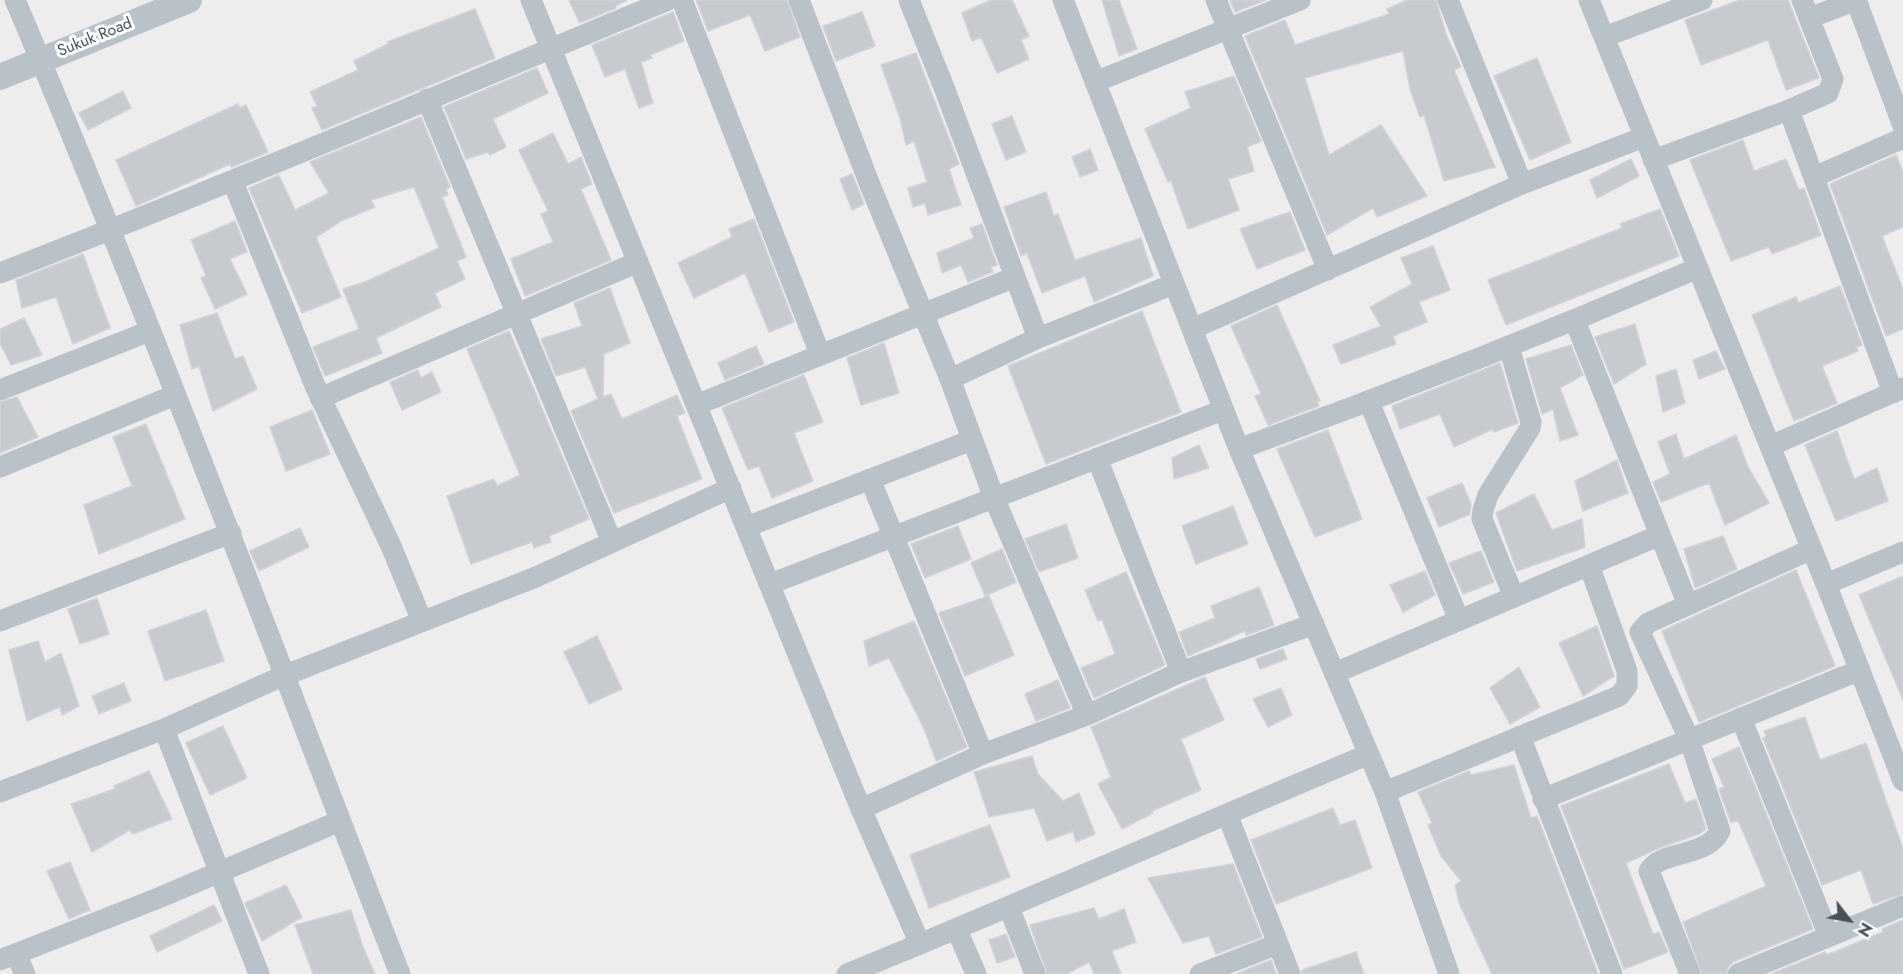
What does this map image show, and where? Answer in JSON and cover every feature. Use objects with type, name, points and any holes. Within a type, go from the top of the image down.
[{"type":"street","points":[[15,0],[231,534],[283,676],[400,974]]},
{"type":"street","points":[[531,0],[861,809],[920,944]]},
{"type":"street","points":[[0,273],[233,182],[427,99],[669,0]]},
{"type":"street","points":[[682,0],[820,354]]},
{"type":"street","points":[[799,0],[870,185],[924,312],[994,498],[1087,715]]},
{"type":"street","points":[[909,0],[1038,338]]},
{"type":"street","points":[[1063,0],[1223,410],[1369,754],[1449,974]]},
{"type":"street","points":[[1216,0],[1328,270]]},
{"type":"street","points":[[1448,0],[1522,184]]},
{"type":"street","points":[[1589,0],[1812,549],[1903,781]]},
{"type":"street","points":[[1604,37],[1702,0]]},
{"type":"street","points":[[1653,160],[1789,110],[1828,93],[1833,79],[1806,9],[1856,0],[1903,126]]},
{"type":"street","name":"Sukuk Road","points":[[0,77],[181,2]]},
{"type":"street","points":[[1095,82],[1289,2]]},
{"type":"street","points":[[427,99],[612,542]]},
{"type":"street","points":[[1770,446],[1898,391],[1789,110]]},
{"type":"street","points":[[1192,329],[1522,184],[1644,137]]},
{"type":"street","points":[[1814,177],[1903,138]]},
{"type":"street","points":[[233,182],[320,398],[391,546],[422,621]]},
{"type":"street","points":[[320,398],[638,262]]},
{"type":"street","points":[[1239,449],[1370,402],[1575,321],[1698,268]]},
{"type":"street","points":[[696,405],[1015,277]]},
{"type":"street","points":[[950,379],[1038,338],[1174,284]]},
{"type":"street","points":[[1575,321],[1688,605]]},
{"type":"street","points":[[0,390],[150,331]]},
{"type":"street","points":[[1509,347],[1531,422],[1530,428],[1488,495],[1482,519],[1514,597]]},
{"type":"street","points":[[0,467],[175,395]]},
{"type":"street","points":[[1370,402],[1459,620]]},
{"type":"street","points":[[770,584],[1223,410]]},
{"type":"street","points":[[746,527],[972,440]]},
{"type":"street","points":[[1097,458],[1181,672]]},
{"type":"street","points":[[870,479],[984,754]]},
{"type":"street","points":[[0,792],[164,729],[283,676],[536,577],[730,488]]},
{"type":"street","points":[[0,621],[231,534]]},
{"type":"street","points":[[1335,673],[1660,535]]},
{"type":"street","points":[[1690,974],[1649,871],[1656,864],[1711,844],[1720,831],[1689,739],[1641,638],[1643,627],[1812,549]]},
{"type":"street","points":[[1826,584],[1903,552]]},
{"type":"street","points":[[1384,792],[1619,696],[1627,686],[1627,671],[1589,565]]},
{"type":"street","points":[[861,809],[984,754],[1087,715],[1181,672],[1314,624]]},
{"type":"street","points":[[1627,671],[1650,656]]},
{"type":"street","points":[[1543,799],[1860,670]]},
{"type":"street","points":[[1741,718],[1829,936]]},
{"type":"street","points":[[164,729],[259,974]]},
{"type":"street","points":[[1520,736],[1612,974]]},
{"type":"street","points":[[847,974],[880,968],[920,944],[1369,754]]},
{"type":"street","points":[[1227,814],[1290,974]]},
{"type":"street","points":[[25,974],[8,957],[221,872],[340,821]]},
{"type":"street","points":[[1738,974],[1903,906]]},
{"type":"street","points":[[1009,908],[1035,974]]},
{"type":"street","points":[[957,930],[976,974]]},
{"type":"street","points":[[1200,974],[1278,944]]},
{"type":"building","points":[[569,0],[627,0],[615,6],[616,8],[579,22]]},
{"type":"building","points":[[696,0],[787,0],[800,37],[765,51],[750,15],[708,31]]},
{"type":"building","points":[[991,0],[1012,0],[1029,36],[1021,40],[1029,59],[997,73],[981,37],[972,41],[962,13]]},
{"type":"building","points":[[1102,0],[1119,0],[1137,49],[1119,56]]},
{"type":"building","points":[[1230,0],[1266,0],[1235,12]]},
{"type":"building","points":[[1407,0],[1436,0],[1446,34],[1461,67],[1454,70],[1495,167],[1444,181],[1424,115],[1420,117],[1410,89],[1403,51],[1305,78],[1329,155],[1381,125],[1427,196],[1377,217],[1373,208],[1327,235],[1245,36],[1285,20],[1295,45],[1389,14],[1387,9]]},
{"type":"building","points":[[1740,0],[1788,0],[1819,78],[1786,90],[1768,40],[1701,65],[1685,20]]},
{"type":"building","points":[[475,9],[495,58],[322,130],[312,108],[317,106],[310,92],[358,70],[354,61],[388,44],[387,42]]},
{"type":"building","points":[[673,12],[684,41],[650,55],[652,58],[641,62],[653,103],[639,108],[625,69],[605,77],[592,45]]},
{"type":"building","points":[[862,12],[875,46],[836,61],[823,26]]},
{"type":"building","points":[[916,53],[959,164],[949,169],[961,205],[928,215],[925,203],[913,207],[908,188],[927,182],[914,141],[906,145],[900,118],[881,65]]},
{"type":"building","points":[[1537,58],[1571,142],[1530,160],[1494,76]]},
{"type":"building","points":[[537,68],[548,93],[493,119],[506,147],[490,155],[488,152],[466,159],[444,107]]},
{"type":"building","points":[[1234,76],[1261,141],[1247,147],[1254,171],[1228,179],[1239,210],[1188,229],[1171,181],[1168,182],[1145,129],[1191,108],[1185,92]]},
{"type":"building","points":[[123,91],[131,108],[88,130],[79,113]]},
{"type":"building","points":[[238,104],[239,108],[246,105],[268,152],[232,167],[230,164],[136,206],[116,160]]},
{"type":"building","points":[[1012,116],[1026,152],[1006,160],[992,124]]},
{"type":"building","points":[[421,117],[450,187],[446,189],[448,195],[442,197],[466,257],[457,261],[465,279],[435,293],[441,307],[376,338],[382,353],[325,376],[313,347],[359,329],[343,289],[365,282],[439,248],[414,187],[371,200],[375,207],[341,221],[316,237],[341,297],[302,313],[249,188],[279,175],[295,210],[329,193],[310,162]]},
{"type":"building","points":[[553,133],[568,164],[581,157],[592,184],[581,189],[611,260],[525,296],[511,259],[553,242],[541,214],[548,211],[519,150]]},
{"type":"building","points":[[1743,140],[1754,171],[1786,159],[1799,190],[1804,188],[1821,235],[1772,254],[1769,247],[1731,261],[1690,160]]},
{"type":"building","points":[[1090,149],[1098,170],[1080,177],[1072,157]]},
{"type":"building","points":[[1896,155],[1903,172],[1903,227],[1882,236],[1903,289],[1903,329],[1886,336],[1830,184]]},
{"type":"building","points":[[1631,159],[1639,176],[1597,198],[1590,180]]},
{"type":"building","points":[[852,174],[864,204],[852,210],[840,179]]},
{"type":"building","points":[[1046,192],[1054,216],[1058,214],[1075,260],[1141,238],[1153,276],[1094,302],[1085,276],[1042,293],[1027,253],[1021,256],[1004,207]]},
{"type":"building","points":[[1660,209],[1679,256],[1506,325],[1488,280],[1622,228],[1620,224]]},
{"type":"building","points":[[1290,212],[1305,250],[1257,269],[1240,229]]},
{"type":"building","points":[[754,219],[794,322],[769,332],[745,273],[694,298],[678,263],[732,237],[729,229]]},
{"type":"building","points":[[235,221],[247,252],[230,259],[247,294],[215,309],[201,278],[206,276],[191,240]]},
{"type":"building","points":[[982,224],[997,265],[991,267],[993,272],[968,282],[961,265],[942,273],[937,253],[974,238],[970,228]]},
{"type":"building","points":[[1433,246],[1450,290],[1419,302],[1427,322],[1393,336],[1396,344],[1341,364],[1333,345],[1381,326],[1370,307],[1412,284],[1401,258]]},
{"type":"building","points":[[83,254],[110,328],[73,344],[56,297],[22,308],[16,280]]},
{"type":"building","points":[[1840,286],[1862,345],[1856,347],[1858,351],[1822,366],[1837,403],[1794,421],[1752,315],[1796,297],[1798,303]]},
{"type":"building","points":[[610,288],[630,343],[604,354],[603,397],[611,394],[622,419],[677,395],[685,413],[677,416],[702,479],[614,513],[571,411],[598,399],[585,367],[556,376],[541,339],[582,326],[574,303]]},
{"type":"building","points":[[1277,305],[1320,401],[1317,402],[1319,406],[1268,425],[1255,396],[1261,394],[1231,326]]},
{"type":"building","points":[[1142,311],[1181,412],[1046,464],[1008,366]]},
{"type":"building","points":[[217,313],[235,359],[243,356],[257,389],[213,411],[199,366],[192,369],[180,325]]},
{"type":"building","points":[[24,318],[42,355],[11,365],[0,343],[0,329]]},
{"type":"building","points":[[1635,324],[1646,364],[1614,384],[1595,337]]},
{"type":"building","points":[[509,331],[589,519],[549,536],[551,542],[534,548],[532,542],[471,564],[447,496],[494,479],[497,486],[520,475],[467,349]]},
{"type":"building","points":[[884,343],[899,393],[861,405],[847,358]]},
{"type":"building","points":[[1571,345],[1583,375],[1560,388],[1578,435],[1560,441],[1553,409],[1542,414],[1526,359]]},
{"type":"building","points":[[756,346],[764,364],[725,380],[718,363]]},
{"type":"building","points":[[1716,351],[1725,369],[1699,379],[1693,360]]},
{"type":"building","points":[[1500,363],[1518,423],[1494,432],[1493,429],[1454,447],[1440,414],[1400,429],[1392,406]]},
{"type":"building","points":[[1676,369],[1685,403],[1663,412],[1656,376]]},
{"type":"building","points":[[418,370],[421,378],[432,372],[441,392],[402,410],[390,382]]},
{"type":"building","points":[[804,375],[823,422],[794,433],[813,481],[772,498],[759,466],[748,470],[722,408]]},
{"type":"building","points":[[17,397],[38,437],[0,453],[0,402]]},
{"type":"building","points":[[312,410],[330,454],[286,471],[270,427]]},
{"type":"building","points":[[146,424],[185,519],[99,554],[84,505],[132,486],[113,437]]},
{"type":"building","points":[[1328,430],[1362,519],[1315,537],[1277,449]]},
{"type":"building","points":[[1837,431],[1854,479],[1877,468],[1888,501],[1836,521],[1805,445]]},
{"type":"building","points":[[1676,434],[1684,459],[1736,435],[1748,467],[1769,503],[1725,525],[1709,483],[1661,502],[1653,482],[1670,474],[1658,442]]},
{"type":"building","points":[[1199,445],[1209,468],[1174,479],[1172,458]]},
{"type":"building","points":[[1617,460],[1628,493],[1583,511],[1575,481]]},
{"type":"building","points":[[1462,483],[1471,504],[1470,514],[1439,527],[1427,498]]},
{"type":"building","points":[[1534,494],[1552,530],[1582,519],[1585,547],[1517,571],[1496,513]]},
{"type":"building","points":[[1233,506],[1248,544],[1196,564],[1182,526]]},
{"type":"building","points":[[1066,524],[1078,558],[1039,572],[1025,539]]},
{"type":"building","points":[[958,526],[971,559],[925,578],[911,544]]},
{"type":"building","points":[[300,528],[309,547],[259,571],[250,551]]},
{"type":"building","points":[[1723,536],[1737,569],[1695,588],[1684,549]]},
{"type":"building","points":[[1002,549],[1016,582],[985,596],[971,563]]},
{"type":"building","points":[[1481,551],[1494,582],[1463,594],[1449,563]]},
{"type":"building","points":[[1796,570],[1835,666],[1699,722],[1662,631]]},
{"type":"building","points":[[1425,571],[1435,595],[1403,612],[1390,585]]},
{"type":"building","points":[[1126,572],[1165,665],[1094,698],[1081,668],[1115,654],[1102,619],[1098,621],[1085,590]]},
{"type":"building","points":[[1903,576],[1903,700],[1859,595]]},
{"type":"building","points":[[1259,587],[1274,625],[1246,635],[1245,631],[1188,656],[1179,632],[1215,618],[1211,606]]},
{"type":"building","points":[[989,596],[1014,655],[965,676],[939,613]]},
{"type":"building","points":[[97,598],[109,634],[80,644],[68,609]]},
{"type":"building","points":[[206,610],[224,661],[165,681],[148,631]]},
{"type":"building","points":[[914,621],[967,747],[936,761],[925,731],[889,658],[869,666],[864,641]]},
{"type":"building","points":[[1597,626],[1614,676],[1583,696],[1559,643]]},
{"type":"building","points":[[597,636],[622,689],[589,704],[564,652]]},
{"type":"building","points":[[38,641],[45,662],[61,653],[79,706],[62,715],[60,707],[27,721],[9,650]]},
{"type":"building","points":[[1283,649],[1287,659],[1260,669],[1256,659]]},
{"type":"building","points":[[1519,667],[1540,707],[1510,724],[1490,688]]},
{"type":"building","points":[[1205,677],[1224,720],[1181,739],[1201,790],[1152,811],[1153,813],[1122,829],[1098,784],[1111,777],[1091,727]]},
{"type":"building","points":[[1058,680],[1070,708],[1036,721],[1025,694]]},
{"type":"building","points":[[124,683],[131,701],[99,714],[92,696]]},
{"type":"building","points":[[1281,688],[1292,715],[1268,727],[1253,699]]},
{"type":"building","points":[[1805,717],[1820,760],[1866,743],[1903,849],[1903,894],[1873,904],[1861,870],[1822,885],[1763,738],[1766,736],[1764,731]]},
{"type":"building","points":[[223,726],[247,778],[210,795],[186,743]]},
{"type":"building","points":[[1739,747],[1813,929],[1733,962],[1726,974],[1702,974],[1683,922],[1766,886],[1738,820],[1731,823],[1719,789],[1724,787],[1712,759]]},
{"type":"building","points":[[1032,756],[1038,774],[1063,801],[1079,793],[1095,834],[1076,842],[1073,831],[1047,841],[1034,808],[989,817],[974,772]]},
{"type":"building","points":[[1669,764],[1685,803],[1696,799],[1706,829],[1699,834],[1626,863],[1653,934],[1659,932],[1668,952],[1624,969],[1561,806]]},
{"type":"building","points":[[1514,765],[1531,818],[1537,816],[1598,974],[1492,974],[1459,903],[1455,885],[1461,881],[1441,856],[1428,825],[1432,823],[1418,792],[1469,771],[1471,775]]},
{"type":"building","points":[[149,771],[172,819],[133,834],[130,830],[92,852],[71,804],[115,789],[114,786]]},
{"type":"building","points":[[1333,808],[1340,825],[1355,820],[1372,868],[1276,904],[1251,840]]},
{"type":"building","points":[[990,825],[1010,877],[929,908],[910,855]]},
{"type":"building","points":[[70,862],[90,910],[69,919],[47,871]]},
{"type":"building","points":[[1233,864],[1262,937],[1216,954],[1209,936],[1183,943],[1148,878]]},
{"type":"building","points":[[286,885],[302,917],[262,941],[245,903]]},
{"type":"building","points":[[214,905],[222,921],[157,952],[150,936]]},
{"type":"building","points":[[1094,908],[1099,919],[1124,909],[1136,942],[1112,951],[1121,974],[1094,974],[1089,962],[1067,974],[1047,974],[1030,925]]},
{"type":"building","points":[[351,910],[375,974],[313,974],[295,925]]},
{"type":"building","points":[[1903,920],[1903,974],[1771,974],[1825,952],[1827,955],[1883,932],[1882,929]]},
{"type":"building","points":[[1006,934],[1015,957],[997,963],[989,940]]},
{"type":"building","points":[[1356,952],[1364,974],[1302,974],[1302,970]]},
{"type":"building","points":[[1271,960],[1276,974],[1236,974]]}]
